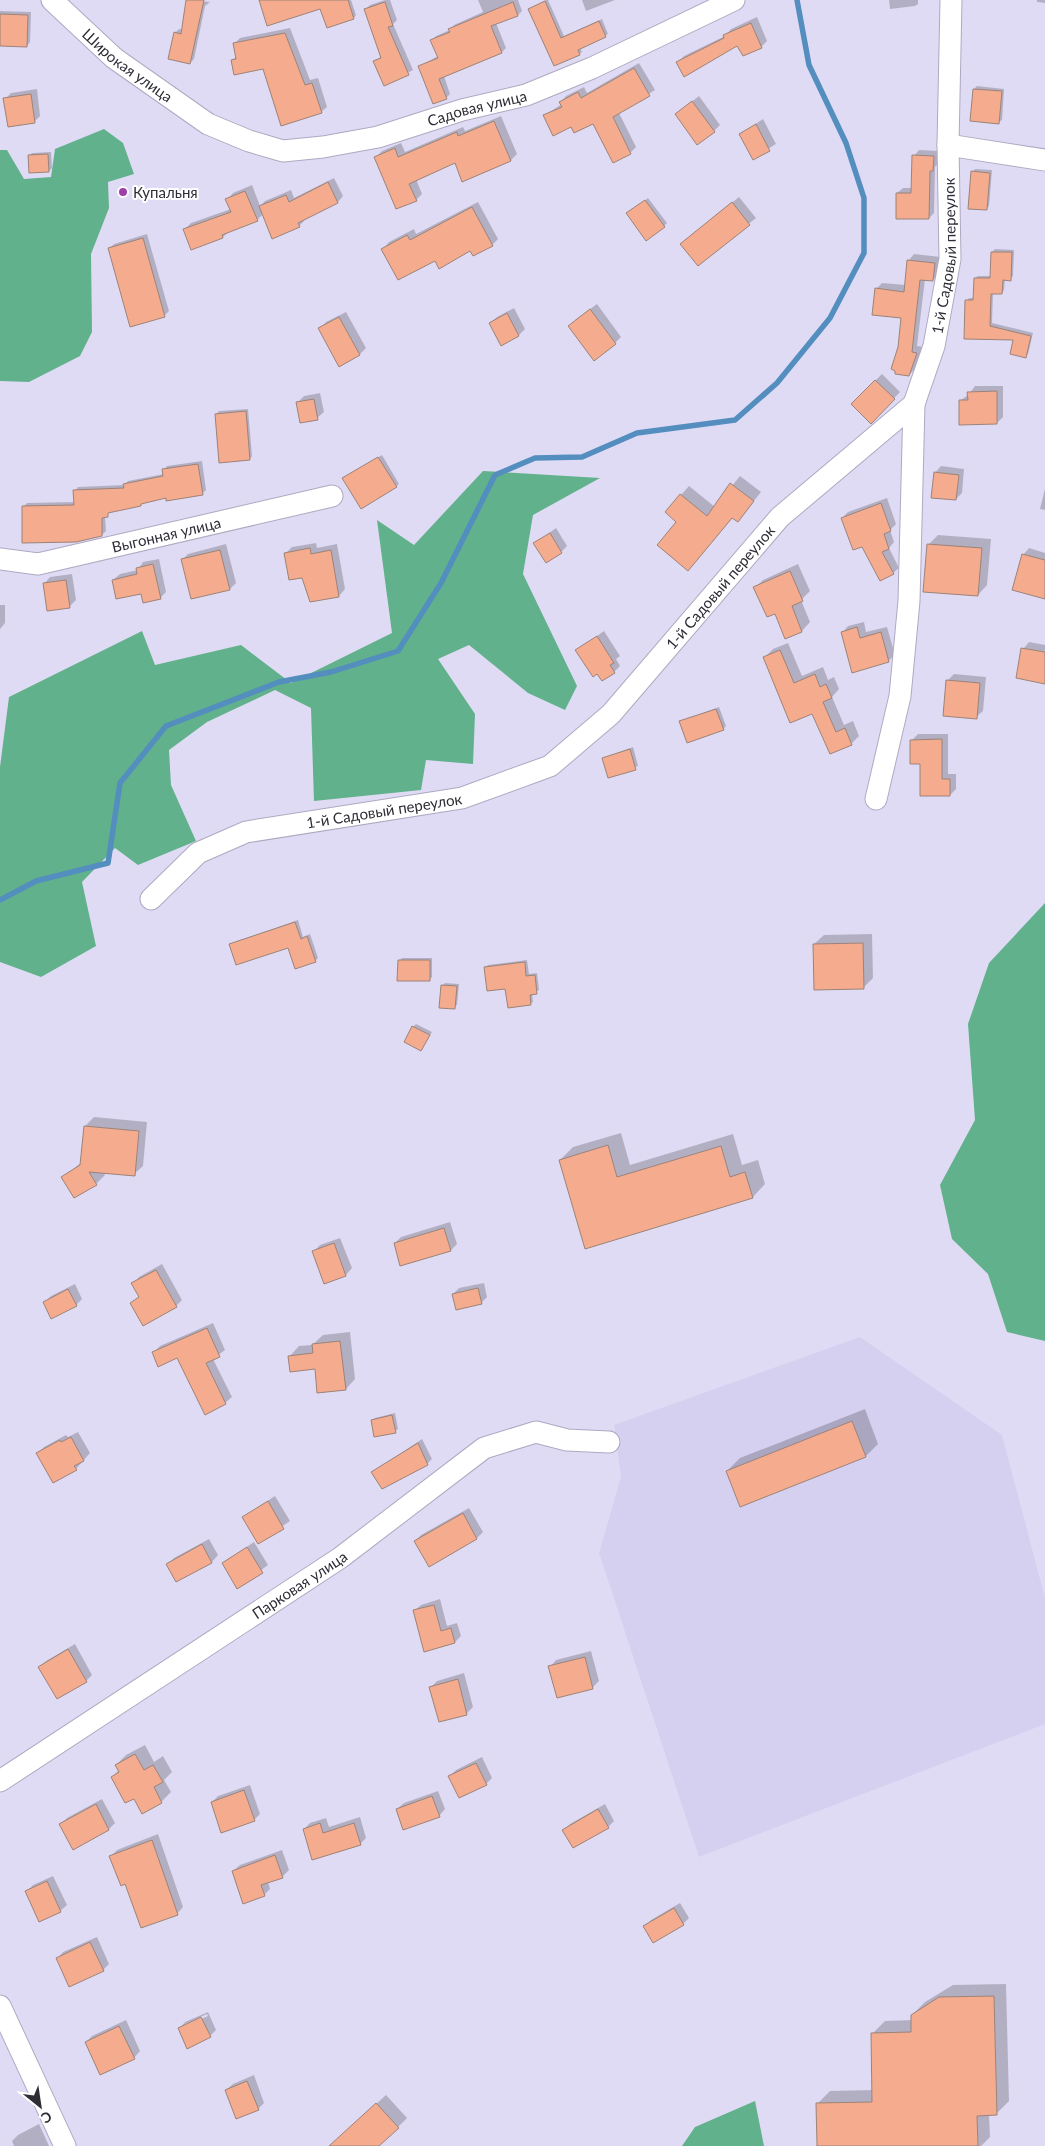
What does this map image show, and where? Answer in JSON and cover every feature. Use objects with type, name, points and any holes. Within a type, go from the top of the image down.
[{"type":"street","name":"Широкая улица","points":[[52,0],[114,58],[208,124]]},
{"type":"street","name":"Садовая улица","points":[[208,124],[249,142],[283,151],[323,147],[378,137],[462,110],[526,94],[592,68],[698,8],[734,0]]},
{"type":"street","name":"1-й Садовый переулок","points":[[151,899],[198,853],[246,832],[462,798],[550,766],[611,714],[780,518],[914,404],[934,346],[950,259],[948,145],[951,0]]},
{"type":"street","points":[[948,145],[1045,160]]},
{"type":"street","points":[[876,799],[900,696],[908,610],[914,404]]},
{"type":"street","name":"Выгонная улица","points":[[0,559],[38,564],[332,496]]},
{"type":"street","name":"Парковая улица","points":[[0,1781],[340,1558],[484,1448],[536,1432],[567,1440],[609,1442]]},
{"type":"street","points":[[0,2006],[65,2146]]},
{"type":"shaded area","points":[[860,1337],[1002,1435],[1045,1598],[1045,1724],[699,1857],[599,1553],[621,1477],[614,1425]]},
{"type":"green space","points":[[104,129],[123,143],[134,174],[108,182],[109,208],[91,254],[92,332],[80,356],[29,382],[0,381],[0,150],[7,150],[24,179],[51,177],[55,149]]},
{"type":"green space","points":[[483,471],[600,478],[533,515],[523,574],[577,686],[565,710],[528,693],[469,645],[438,659],[475,714],[473,764],[426,760],[421,790],[314,801],[311,708],[275,690],[207,722],[169,750],[171,785],[196,841],[138,865],[115,848],[82,882],[96,946],[41,977],[0,962],[0,767],[9,697],[142,631],[155,665],[241,645],[291,683],[392,633],[377,520],[414,545]]},
{"type":"green space","points":[[1045,903],[1045,1341],[1007,1332],[988,1274],[952,1239],[940,1185],[975,1120],[968,1024],[989,963]]},
{"type":"green space","points":[[755,2101],[764,2146],[682,2146],[695,2127]]},
{"type":"building","points":[[186,0],[204,0],[190,64],[168,59],[174,32],[181,34]]},
{"type":"building","points":[[259,0],[348,0],[354,19],[327,28],[320,9],[267,26]]},
{"type":"building","points":[[545,1],[561,38],[599,21],[606,37],[578,50],[580,55],[554,66],[528,9]]},
{"type":"building","points":[[385,2],[393,26],[388,27],[409,75],[384,86],[373,61],[381,58],[364,9]]},
{"type":"building","points":[[513,2],[518,16],[491,26],[502,53],[439,79],[447,99],[433,104],[418,66],[438,58],[430,40],[450,32],[448,29]]},
{"type":"building","points":[[0,14],[28,15],[27,47],[0,46]]},
{"type":"building","points":[[751,23],[762,48],[743,56],[737,46],[684,77],[676,62],[724,38],[723,35]]},
{"type":"building","points":[[285,33],[305,85],[312,83],[322,113],[281,126],[263,69],[234,75],[231,60],[236,59],[233,43]]},
{"type":"building","points":[[634,68],[650,96],[613,117],[631,154],[613,163],[593,124],[574,133],[571,127],[553,136],[543,115],[562,107],[559,102],[578,92],[581,98]]},
{"type":"building","points":[[973,89],[1002,91],[999,124],[970,121]]},
{"type":"building","points":[[31,94],[35,123],[8,127],[3,98]]},
{"type":"building","points":[[692,101],[715,132],[697,145],[675,114]]},
{"type":"building","points":[[494,121],[511,161],[462,182],[455,163],[409,184],[417,201],[396,209],[374,157],[395,148],[398,157],[457,132],[458,136]]},
{"type":"building","points":[[756,124],[770,151],[753,160],[739,134]]},
{"type":"building","points":[[48,154],[49,172],[29,173],[28,155]]},
{"type":"building","points":[[912,155],[934,156],[933,171],[930,171],[929,219],[896,219],[896,193],[911,193]]},
{"type":"building","points":[[971,171],[990,173],[987,210],[968,209]]},
{"type":"building","points":[[328,182],[338,203],[298,223],[300,227],[272,239],[259,206],[286,195],[289,202]]},
{"type":"building","points":[[245,191],[258,221],[222,235],[223,238],[191,250],[183,229],[231,212],[225,199]]},
{"type":"building","points":[[645,200],[665,227],[646,241],[626,213]]},
{"type":"building","points":[[732,202],[750,225],[698,266],[680,244]]},
{"type":"building","points":[[472,207],[493,246],[473,256],[470,251],[439,269],[435,261],[398,280],[381,249],[407,235],[410,240]]},
{"type":"building","points":[[143,238],[165,317],[130,327],[108,248]]},
{"type":"building","points":[[991,252],[1012,252],[1011,281],[1003,280],[1002,294],[991,294],[990,326],[1031,336],[1026,358],[1010,354],[1013,340],[964,339],[965,300],[973,300],[974,278],[990,278]]},
{"type":"building","points":[[907,260],[935,263],[933,281],[920,280],[912,352],[917,353],[909,376],[895,374],[895,371],[891,369],[898,347],[901,318],[872,315],[875,288],[904,292]]},
{"type":"building","points":[[590,309],[616,344],[594,361],[568,326]]},
{"type":"building","points":[[507,313],[519,336],[501,346],[489,323]]},
{"type":"building","points":[[339,317],[360,355],[339,367],[318,328]]},
{"type":"building","points":[[875,380],[895,399],[871,424],[851,404]]},
{"type":"building","points":[[997,391],[997,424],[959,425],[959,400],[968,400],[967,392]]},
{"type":"building","points":[[314,399],[318,420],[300,423],[296,402]]},
{"type":"building","points":[[246,411],[250,460],[219,463],[215,414]]},
{"type":"building","points":[[378,457],[397,487],[361,509],[342,478]]},
{"type":"building","points":[[198,464],[203,495],[166,501],[166,498],[108,513],[108,517],[102,518],[102,536],[76,542],[22,543],[22,506],[74,505],[73,490],[124,488],[123,484],[163,476],[162,469]]},
{"type":"building","points":[[934,472],[959,475],[956,500],[931,498]]},
{"type":"building","points":[[730,483],[754,501],[738,522],[732,518],[688,571],[657,545],[676,522],[665,512],[680,494],[707,516]]},
{"type":"building","points":[[881,503],[891,531],[884,534],[889,549],[882,552],[894,574],[880,581],[862,547],[853,550],[841,518]]},
{"type":"building","points":[[550,533],[562,553],[546,563],[533,543]]},
{"type":"building","points":[[927,544],[982,548],[978,596],[923,592]]},
{"type":"building","points":[[310,548],[311,554],[331,550],[339,597],[310,602],[302,578],[289,580],[284,553]]},
{"type":"building","points":[[220,550],[230,590],[191,599],[181,559]]},
{"type":"building","points":[[1022,554],[1045,560],[1045,599],[1012,590]]},
{"type":"building","points":[[153,564],[161,599],[143,603],[141,594],[116,599],[112,580],[137,574],[136,568]]},
{"type":"building","points":[[790,571],[803,601],[792,606],[802,632],[785,639],[775,614],[767,617],[753,587]]},
{"type":"building","points":[[66,580],[70,608],[47,611],[43,583]]},
{"type":"building","points":[[857,627],[860,638],[881,632],[889,662],[852,673],[841,632]]},
{"type":"building","points":[[597,636],[614,663],[610,665],[615,673],[602,681],[597,674],[593,677],[575,650]]},
{"type":"building","points":[[1021,648],[1045,652],[1045,684],[1016,678]]},
{"type":"building","points":[[780,650],[794,683],[815,674],[820,687],[826,684],[832,698],[823,702],[836,732],[845,728],[852,745],[830,754],[812,714],[790,723],[763,657]]},
{"type":"building","points":[[946,680],[980,683],[977,719],[943,716]]},
{"type":"building","points":[[716,709],[724,730],[687,743],[679,721]]},
{"type":"building","points":[[942,739],[942,779],[950,779],[950,796],[920,796],[920,764],[910,764],[910,740]]},
{"type":"building","points":[[630,749],[636,770],[608,778],[602,758]]},
{"type":"building","points":[[295,922],[301,939],[307,936],[316,962],[295,969],[288,948],[236,965],[229,944]]},
{"type":"building","points":[[863,943],[864,989],[814,990],[813,944]]},
{"type":"building","points":[[398,960],[430,960],[430,981],[397,981]]},
{"type":"building","points":[[525,962],[526,976],[535,975],[537,994],[530,995],[531,1005],[508,1008],[505,989],[487,991],[484,967]]},
{"type":"building","points":[[441,985],[457,986],[455,1009],[439,1008]]},
{"type":"building","points":[[412,1026],[430,1035],[421,1051],[404,1042]]},
{"type":"building","points":[[84,1126],[139,1131],[135,1176],[89,1172],[97,1185],[74,1198],[61,1177],[80,1165]]},
{"type":"building","points":[[608,1145],[617,1177],[721,1146],[730,1177],[745,1172],[753,1198],[585,1249],[559,1160]]},
{"type":"building","points":[[444,1228],[451,1251],[400,1266],[394,1243]]},
{"type":"building","points":[[334,1243],[346,1276],[324,1284],[312,1251]]},
{"type":"building","points":[[156,1270],[177,1307],[143,1326],[130,1303],[139,1297],[131,1283]]},
{"type":"building","points":[[478,1288],[482,1304],[456,1310],[452,1294]]},
{"type":"building","points":[[68,1289],[77,1306],[51,1319],[43,1302]]},
{"type":"building","points":[[207,1328],[220,1357],[206,1363],[226,1404],[205,1415],[177,1358],[158,1367],[152,1352]]},
{"type":"building","points":[[340,1341],[346,1390],[317,1393],[315,1369],[290,1372],[288,1356],[313,1353],[312,1344]]},
{"type":"building","points":[[392,1415],[396,1433],[374,1437],[371,1420]]},
{"type":"building","points":[[852,1421],[866,1457],[740,1507],[726,1471]]},
{"type":"building","points":[[71,1437],[84,1461],[74,1466],[77,1470],[53,1483],[36,1453],[60,1440],[61,1442]]},
{"type":"building","points":[[418,1443],[428,1465],[382,1489],[371,1472]]},
{"type":"building","points":[[268,1501],[284,1529],[258,1544],[242,1517]]},
{"type":"building","points":[[463,1513],[477,1539],[429,1567],[414,1541]]},
{"type":"building","points":[[202,1544],[212,1563],[176,1582],[166,1564]]},
{"type":"building","points":[[247,1547],[263,1573],[237,1589],[222,1563]]},
{"type":"building","points":[[434,1605],[441,1631],[451,1628],[455,1643],[424,1652],[413,1610]]},
{"type":"building","points":[[68,1649],[87,1682],[57,1699],[38,1667]]},
{"type":"building","points":[[585,1657],[593,1689],[557,1698],[548,1666]]},
{"type":"building","points":[[458,1679],[467,1715],[439,1722],[429,1687]]},
{"type":"building","points":[[135,1754],[144,1770],[153,1765],[163,1782],[154,1787],[162,1803],[142,1814],[134,1799],[125,1803],[111,1777],[119,1772],[115,1765]]},
{"type":"building","points":[[476,1763],[487,1785],[459,1798],[448,1776]]},
{"type":"building","points":[[244,1790],[255,1821],[221,1833],[211,1802]]},
{"type":"building","points":[[432,1796],[440,1817],[403,1830],[396,1809]]},
{"type":"building","points":[[96,1804],[109,1830],[73,1850],[59,1824]]},
{"type":"building","points":[[598,1809],[609,1828],[573,1848],[562,1830]]},
{"type":"building","points":[[320,1823],[323,1833],[354,1823],[361,1845],[312,1860],[303,1829]]},
{"type":"building","points":[[152,1840],[178,1915],[141,1928],[125,1884],[121,1886],[109,1856]]},
{"type":"building","points":[[275,1855],[283,1878],[261,1885],[265,1896],[243,1904],[232,1871]]},
{"type":"building","points":[[47,1881],[61,1912],[39,1922],[25,1891]]},
{"type":"building","points":[[674,1908],[684,1925],[653,1943],[643,1926]]},
{"type":"building","points":[[90,1942],[104,1971],[69,1987],[56,1958]]},
{"type":"building","points":[[994,1996],[997,2115],[977,2116],[978,2146],[817,2146],[816,2103],[872,2102],[871,2033],[911,2032],[911,2015],[939,1997]]},
{"type":"building","points":[[201,2017],[211,2037],[187,2049],[178,2028]]},
{"type":"building","points":[[119,2026],[135,2059],[100,2075],[85,2042]]},
{"type":"building","points":[[247,2081],[259,2110],[236,2119],[225,2090]]},
{"type":"building","points":[[376,2103],[399,2128],[379,2146],[329,2146]]},
{"type":"waterway","points":[[0,900],[36,881],[108,863],[120,783],[166,726],[279,682],[331,672],[398,651],[441,583],[495,475],[535,458],[582,457],[637,433],[735,420],[777,383],[830,318],[864,253],[864,198],[846,143],[809,65],[797,0]]},
{"type":"place","name":"Купальня","points":[[123,192]]}]
